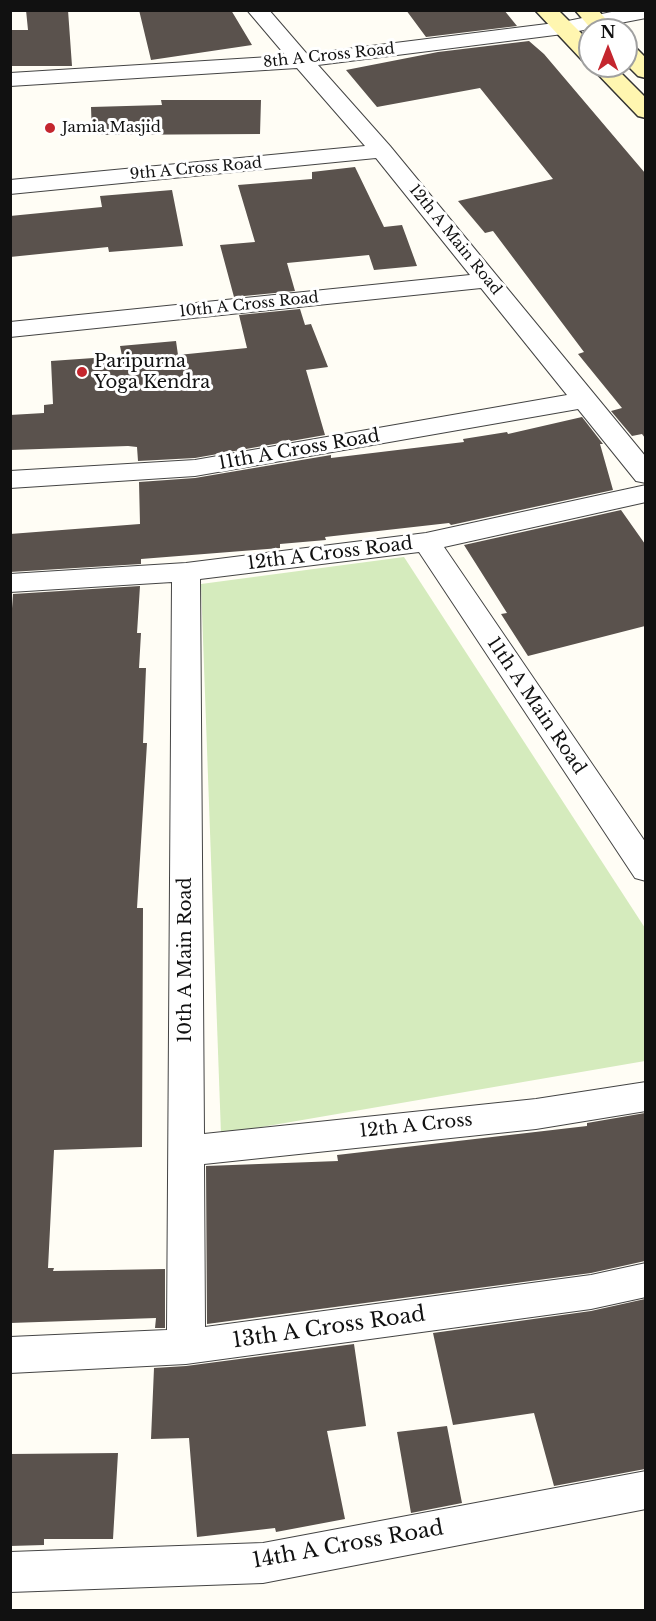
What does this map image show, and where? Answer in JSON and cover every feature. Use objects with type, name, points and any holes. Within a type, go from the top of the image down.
[{"type":"main road","points":[[545,10],[578,43]]},
{"type":"main road","points":[[613,78],[645,111]]},
{"type":"street","name":"12th A Main Road","points":[[257,10],[382,151],[645,475]]},
{"type":"street","name":"8th A Cross Road","points":[[612,18],[645,12]]},
{"type":"street","name":"8th A Cross Road","points":[[10,81],[300,61],[578,25]]},
{"type":"street","name":"9th A Cross Road","points":[[10,187],[382,151]]},
{"type":"street","name":"10th A Cross Road","points":[[10,330],[488,280]]},
{"type":"street","name":"11th A Cross Road","points":[[10,480],[195,468],[586,400]]},
{"type":"street","name":"12th A Cross Road","points":[[10,583],[186,572],[426,542],[645,493]]},
{"type":"street","name":"11th A Main Road","points":[[426,542],[645,869]]},
{"type":"street","name":"10th A Main Road","points":[[186,572],[186,1347]]},
{"type":"street","name":"12th A Cross","points":[[186,1151],[536,1114],[645,1096]]},
{"type":"street","name":"13th A Cross Road","points":[[10,1355],[186,1347],[591,1292],[645,1280]]},
{"type":"street","name":"14th A Cross Road","points":[[10,1572],[263,1563],[645,1490]]},
{"type":"green space","points":[[404,557],[645,928],[645,1061],[221,1134],[201,584]]},
{"type":"building","points":[[26,10],[68,10],[72,66],[10,66],[10,30],[28,30]]},
{"type":"building","points":[[139,10],[231,10],[252,45],[151,60]]},
{"type":"building","points":[[406,10],[504,10],[517,26],[426,37]]},
{"type":"building","points":[[529,41],[544,54],[645,173],[645,438],[642,434],[632,436],[611,411],[622,408],[578,354],[584,352],[493,231],[485,233],[458,201],[553,179],[480,88],[377,107],[346,70],[438,52]]},
{"type":"building","points":[[161,100],[261,100],[260,134],[92,135],[91,107],[162,105]]},
{"type":"building","points":[[355,167],[384,227],[402,225],[417,266],[374,270],[369,255],[287,263],[295,291],[234,297],[220,245],[255,242],[238,185],[312,179],[312,172]]},
{"type":"building","points":[[172,190],[183,246],[109,252],[108,247],[10,257],[10,216],[102,207],[100,196]]},
{"type":"building","points":[[300,309],[305,325],[311,324],[328,367],[306,370],[325,435],[195,458],[138,461],[137,447],[128,446],[10,450],[10,415],[44,413],[44,405],[53,404],[51,361],[122,356],[120,346],[176,341],[178,355],[247,348],[239,315]]},
{"type":"building","points":[[582,417],[603,444],[600,444],[613,490],[451,525],[449,523],[325,537],[326,540],[280,544],[280,548],[141,559],[141,564],[10,572],[10,534],[140,524],[139,482],[195,478],[331,455],[331,458],[464,442],[463,439],[507,432],[508,434]]},
{"type":"building","points":[[621,510],[645,544],[645,626],[528,656],[501,614],[507,613],[464,545]]},
{"type":"building","points":[[140,586],[137,633],[141,633],[139,668],[146,668],[143,743],[147,743],[137,908],[143,908],[142,1147],[54,1150],[48,1268],[54,1268],[53,1271],[165,1269],[165,1328],[155,1328],[156,1318],[10,1323],[10,637],[13,594]]},
{"type":"building","points":[[645,1113],[645,1261],[591,1273],[207,1324],[206,1166],[338,1161],[337,1155],[587,1126],[587,1123]]},
{"type":"building","points":[[645,1299],[645,1469],[554,1486],[534,1413],[453,1425],[433,1333],[591,1311]]},
{"type":"building","points":[[354,1344],[366,1426],[327,1431],[345,1519],[276,1532],[275,1528],[197,1537],[189,1438],[151,1439],[154,1368],[186,1366]]},
{"type":"building","points":[[447,1426],[462,1503],[411,1513],[397,1432]]},
{"type":"building","points":[[118,1453],[113,1539],[44,1539],[44,1545],[10,1546],[10,1454]]},
{"type":"place","name":"Jamia Masjid","points":[[50,128]]},
{"type":"place","name":"Paripurna Yoga Kendra","points":[[82,372]]}]
